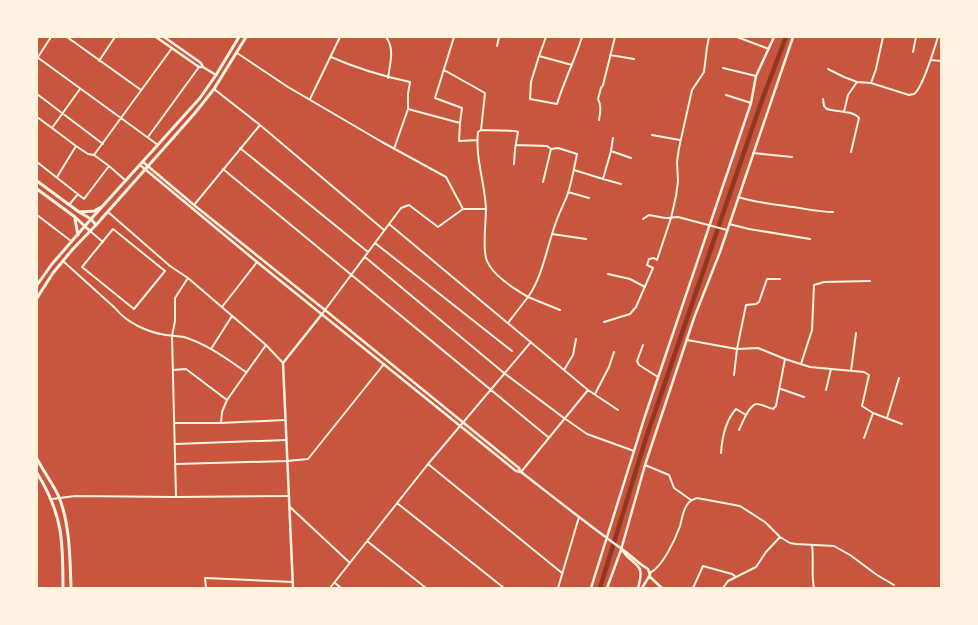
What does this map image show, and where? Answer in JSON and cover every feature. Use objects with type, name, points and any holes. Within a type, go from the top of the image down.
[{"type":"main road","points":[[37,285],[52,264],[125,180],[193,107],[216,75],[239,37]]},
{"type":"main road","points":[[37,298],[62,261],[108,212],[195,113],[214,89],[246,37]]},
{"type":"main road","points":[[37,181],[91,219],[96,225]]},
{"type":"main road","points":[[37,189],[90,230]]},
{"type":"main road","points":[[80,212],[94,211],[103,206]]},
{"type":"main road","points":[[75,217],[78,235]]},
{"type":"main road","points":[[37,459],[59,498],[65,517],[68,536],[70,588]]},
{"type":"main road","points":[[37,473],[52,499],[62,533],[63,588]]},
{"type":"street","points":[[51,37],[37,58],[158,145]]},
{"type":"street","points":[[67,37],[141,90]]},
{"type":"street","points":[[156,37],[199,67],[203,67]]},
{"type":"street","points":[[164,37],[201,63],[203,67],[216,75]]},
{"type":"street","points":[[310,100],[340,37]]},
{"type":"street","points":[[386,37],[390,42],[392,51],[388,78]]},
{"type":"street","points":[[454,37],[435,98],[462,108],[459,141],[478,140]]},
{"type":"street","points":[[497,46],[498,37]]},
{"type":"street","points":[[546,37],[531,82],[530,99],[557,104],[564,81],[572,65],[582,37]]},
{"type":"street","points":[[598,120],[601,110],[598,100],[615,37]]},
{"type":"street","points":[[604,322],[630,314],[636,307],[653,268],[647,265],[649,259],[654,258],[657,260],[671,218],[678,181],[677,162],[680,140],[692,90],[704,72],[709,37]]},
{"type":"street","points":[[737,37],[769,49]]},
{"type":"street","points":[[591,588],[608,540],[634,451],[751,103],[756,76],[774,37]]},
{"type":"street","points":[[607,588],[621,550],[645,465],[687,340],[727,230],[793,37]]},
{"type":"street","points":[[871,84],[878,63],[882,37]]},
{"type":"street","points":[[913,52],[916,37]]},
{"type":"street","points":[[828,69],[857,82],[871,84],[909,95],[914,94],[918,90],[931,60],[938,37]]},
{"type":"street","points":[[99,61],[114,38]]},
{"type":"street","points":[[94,156],[172,48]]},
{"type":"street","points":[[237,53],[273,78],[310,100],[394,149],[446,177],[463,209]]},
{"type":"street","points":[[610,55],[634,59]]},
{"type":"street","points":[[540,56],[572,65]]},
{"type":"street","points":[[331,57],[358,69],[388,78],[410,82],[408,109],[394,149]]},
{"type":"street","points":[[931,60],[941,62]]},
{"type":"street","points":[[148,137],[199,67]]},
{"type":"street","points":[[723,68],[756,76]]},
{"type":"street","points":[[444,70],[485,93],[481,130],[478,132],[478,155],[486,209],[486,260],[494,271],[513,288],[528,297],[560,310]]},
{"type":"street","points":[[844,112],[848,95],[857,82]]},
{"type":"street","points":[[52,128],[80,89]]},
{"type":"street","points":[[214,89],[260,125],[384,230]]},
{"type":"street","points":[[37,94],[103,144]]},
{"type":"street","points":[[726,95],[751,103]]},
{"type":"street","points":[[823,100],[825,108],[856,115],[859,118],[851,152]]},
{"type":"street","points":[[408,109],[460,123]]},
{"type":"street","points":[[37,117],[76,146],[109,166],[125,180]]},
{"type":"street","points":[[194,205],[260,125]]},
{"type":"street","points":[[481,130],[518,132],[514,164]]},
{"type":"street","points":[[652,135],[680,140]]},
{"type":"street","points":[[603,179],[613,138]]},
{"type":"street","points":[[508,323],[532,291],[568,192],[577,154],[558,148],[551,149],[547,146],[516,145]]},
{"type":"street","points":[[57,177],[76,146]]},
{"type":"street","points":[[240,148],[368,252]]},
{"type":"street","points":[[543,182],[551,149]]},
{"type":"street","points":[[611,151],[631,158]]},
{"type":"street","points":[[753,153],[792,157]]},
{"type":"street","points":[[37,162],[84,199],[109,166]]},
{"type":"street","points":[[141,163],[257,262],[516,471],[521,472]]},
{"type":"street","points":[[147,168],[463,422],[519,468],[521,472],[618,547],[639,567],[642,576],[638,588]]},
{"type":"street","points":[[223,168],[548,437]]},
{"type":"street","points":[[574,170],[621,184]]},
{"type":"street","points":[[568,192],[589,198]]},
{"type":"street","points":[[69,204],[78,194]]},
{"type":"street","points":[[738,197],[757,203],[802,208],[818,212],[833,212]]},
{"type":"street","points":[[293,588],[283,363],[322,314],[401,208],[409,205],[438,227],[463,209],[486,209]]},
{"type":"street","points":[[108,212],[170,266],[188,278],[222,307],[266,345],[283,363]]},
{"type":"street","points":[[37,215],[71,242]]},
{"type":"street","points":[[643,219],[649,215],[665,218],[678,217],[727,230]]},
{"type":"street","points":[[389,224],[588,390],[618,410]]},
{"type":"street","points":[[729,224],[749,229],[810,238]]},
{"type":"street","points":[[113,229],[165,271],[134,309],[82,267],[103,242],[113,229]]},
{"type":"street","points":[[90,230],[103,242]]},
{"type":"street","points":[[552,234],[586,239]]},
{"type":"street","points":[[375,243],[512,351]]},
{"type":"street","points":[[364,256],[504,373],[564,418],[587,434],[634,451]]},
{"type":"street","points":[[62,261],[116,308],[122,316],[136,325],[165,335],[184,337],[211,349],[246,372]]},
{"type":"street","points":[[222,307],[257,262]]},
{"type":"street","points":[[608,274],[630,279],[645,287]]},
{"type":"street","points":[[176,497],[176,444],[172,336],[175,320],[175,298],[188,278]]},
{"type":"street","points":[[734,375],[737,350],[746,305],[756,304],[759,302],[767,279],[780,279]]},
{"type":"street","points":[[801,364],[812,330],[814,285],[824,282],[870,281]]},
{"type":"street","points":[[211,349],[232,316]]},
{"type":"street","points":[[851,371],[856,333]]},
{"type":"street","points":[[564,370],[574,355],[576,339]]},
{"type":"street","points":[[687,340],[737,350],[758,348],[801,364],[864,372],[869,375],[862,406],[874,413],[902,424]]},
{"type":"street","points":[[330,588],[428,464],[531,342]]},
{"type":"street","points":[[221,423],[222,412],[227,400],[266,345]]},
{"type":"street","points":[[643,345],[637,361],[639,365],[659,378]]},
{"type":"street","points":[[595,394],[609,367],[614,352]]},
{"type":"street","points":[[739,430],[746,414],[756,404],[769,408],[775,408],[781,389],[785,359]]},
{"type":"street","points":[[176,464],[287,461],[308,459],[384,364]]},
{"type":"street","points":[[173,370],[186,369],[227,400]]},
{"type":"street","points":[[826,390],[831,369]]},
{"type":"street","points":[[887,418],[899,378]]},
{"type":"street","points":[[781,389],[804,397]]},
{"type":"street","points":[[521,472],[548,437],[588,390]]},
{"type":"street","points":[[722,453],[724,431],[735,410],[746,414]]},
{"type":"street","points":[[864,438],[874,413]]},
{"type":"street","points":[[175,423],[221,423],[285,420]]},
{"type":"street","points":[[176,444],[286,440]]},
{"type":"street","points":[[428,464],[562,573]]},
{"type":"street","points":[[645,465],[670,475],[674,488],[691,500]]},
{"type":"street","points":[[52,499],[75,496],[289,496]]},
{"type":"street","points":[[642,576],[645,578],[659,566],[673,543],[680,527],[686,505],[691,500],[697,498],[740,506],[765,522],[780,537],[790,543],[834,546],[894,585]]},
{"type":"street","points":[[397,503],[504,588]]},
{"type":"street","points":[[290,507],[350,563]]},
{"type":"street","points":[[558,588],[579,517]]},
{"type":"street","points":[[723,588],[728,581],[756,567],[766,552],[780,537]]},
{"type":"street","points":[[368,541],[426,588]]},
{"type":"street","points":[[812,545],[812,576],[814,588]]},
{"type":"street","points":[[621,550],[648,569],[649,575],[662,588]]},
{"type":"street","points":[[693,588],[702,566],[732,574],[736,577]]},
{"type":"street","points":[[642,588],[649,575]]},
{"type":"street","points":[[206,588],[206,578],[293,582]]},
{"type":"street","points":[[335,583],[341,588]]},
{"type":"waterway","points":[[600,588],[646,438],[762,100],[786,37]]}]
